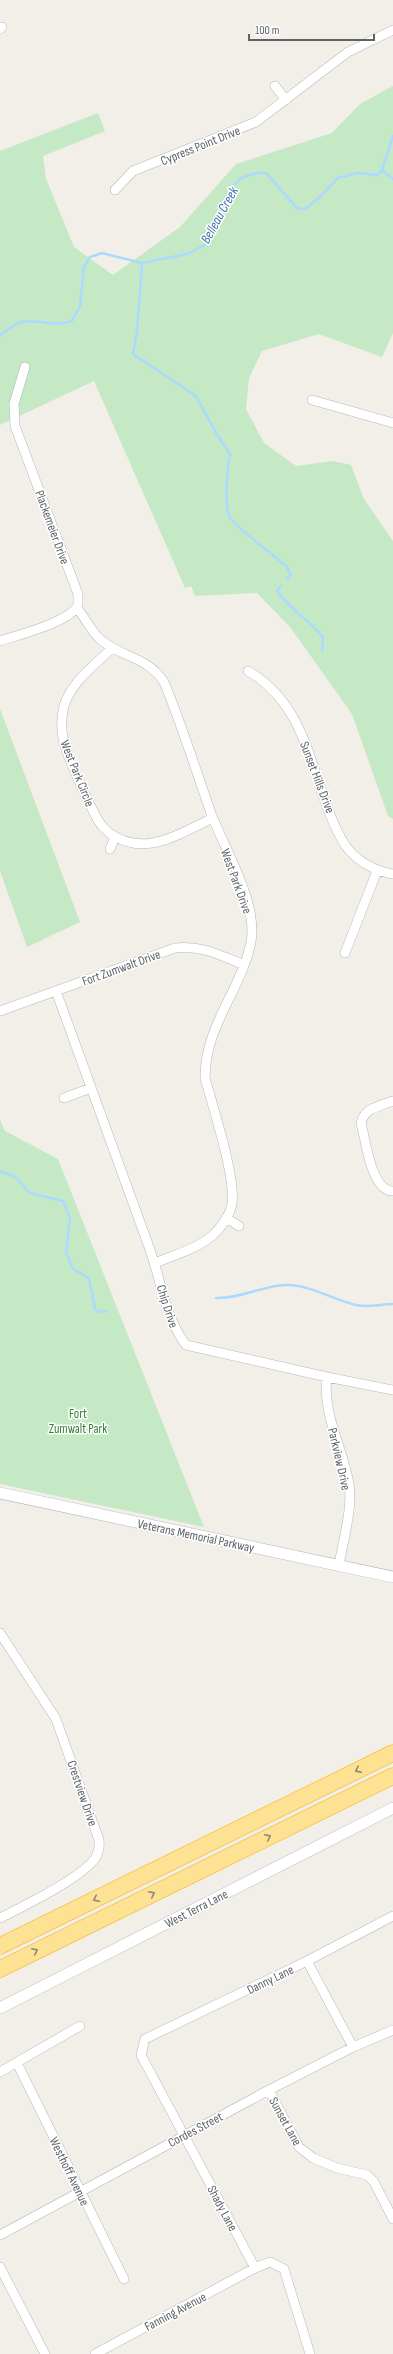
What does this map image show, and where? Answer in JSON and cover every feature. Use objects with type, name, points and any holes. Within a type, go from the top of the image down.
[{"type":"highway","points":[[0,1946],[393,1753]]},
{"type":"highway","points":[[0,1968],[393,1776]]},
{"type":"highway","points":[[0,1937],[24,1934]]},
{"type":"street","name":"Cypress Point Drive","points":[[115,190],[132,171],[256,122],[348,52],[393,30]]},
{"type":"street","points":[[275,86],[286,100]]},
{"type":"street","name":"Plackemeier Drive","points":[[25,367],[14,404],[13,419],[78,594],[76,608]]},
{"type":"street","points":[[312,400],[393,423]]},
{"type":"street","points":[[0,641],[57,620],[76,608]]},
{"type":"street","name":"West Park Drive","points":[[76,608],[100,638],[112,648],[142,661],[152,668],[164,682],[213,818],[246,898],[250,916],[252,934],[244,965],[208,1044],[205,1062],[205,1078],[232,1184],[232,1205],[226,1218],[213,1235],[202,1243],[155,1263]]},
{"type":"street","name":"West Park Circle","points":[[112,648],[83,676],[72,690],[64,708],[62,729],[64,743],[95,815],[103,827],[115,837],[134,844],[150,844],[164,840],[213,818]]},
{"type":"street","name":"Sunset Hills Drive","points":[[248,671],[268,683],[293,717],[310,754],[334,820],[346,846],[365,864],[377,870],[393,874]]},
{"type":"street","points":[[110,849],[115,837]]},
{"type":"street","points":[[345,953],[377,870]]},
{"type":"street","name":"Fort Zumwalt Drive","points":[[0,1011],[175,948],[189,947],[206,950],[244,965]]},
{"type":"street","name":"Chip Drive","points":[[56,991],[155,1263],[171,1318],[177,1332],[186,1345],[327,1377],[393,1390]]},
{"type":"street","points":[[64,1098],[91,1088]]},
{"type":"street","points":[[393,1101],[366,1111],[362,1115],[361,1123],[375,1176],[379,1185],[387,1191],[393,1191]]},
{"type":"street","points":[[226,1218],[239,1226]]},
{"type":"street","name":"Parkview Drive","points":[[327,1377],[326,1403],[349,1483],[349,1504],[339,1565]]},
{"type":"street","name":"Veterans Memorial Parkway","points":[[0,1493],[393,1577]]},
{"type":"street","name":"Crestview Drive","points":[[0,1633],[56,1719],[100,1840],[100,1849],[95,1859],[84,1869],[47,1894],[0,1918]]},
{"type":"street","name":"West Terra Lane","points":[[0,2008],[393,1808]]},
{"type":"street","name":"Danny Lane","points":[[145,2039],[307,1961],[393,1916]]},
{"type":"street","points":[[307,1961],[353,2047]]},
{"type":"street","points":[[0,2072],[80,2026]]},
{"type":"street","name":"Cordes Street","points":[[0,2235],[269,2090],[353,2047],[393,2030]]},
{"type":"street","name":"Shady Lane","points":[[145,2039],[141,2055],[255,2268]]},
{"type":"street","name":"Westhoff Avenue","points":[[16,2063],[124,2279]]},
{"type":"street","name":"Sunset Lane","points":[[269,2090],[299,2147],[312,2158],[336,2168],[368,2175],[374,2182],[393,2219]]},
{"type":"street","points":[[255,2268],[270,2262],[284,2268],[310,2354]]},
{"type":"street","points":[[0,2267],[45,2354]]},
{"type":"street","name":"Fanning Avenue","points":[[95,2354],[255,2268]]},
{"type":"green space","points":[[393,86],[393,333],[382,357],[319,334],[262,351],[249,378],[246,409],[264,443],[296,466],[333,461],[351,465],[364,499],[393,541],[393,819],[388,816],[352,714],[290,627],[257,593],[195,596],[191,586],[185,588],[94,381],[0,425],[0,151],[98,113],[105,131],[43,156],[46,179],[74,247],[113,275],[180,227],[236,164],[332,133],[360,104]]},
{"type":"green space","points":[[0,709],[80,922],[27,947],[0,871]]},
{"type":"green space","name":"Fort Zumwalt Park","points":[[0,1120],[5,1131],[58,1159],[204,1527],[0,1484]]},
{"type":"waterway","name":"Belleau Creek","points":[[0,336],[10,327],[28,321],[52,323],[72,321],[80,306],[84,267],[90,257],[102,253],[142,263],[187,254],[205,245],[230,190],[241,178],[257,173],[266,173],[297,208],[305,209],[321,196],[338,178],[357,173],[377,175],[382,170],[393,136]]},
{"type":"waterway","points":[[382,170],[393,179]]},
{"type":"waterway","points":[[142,263],[137,332],[133,354],[196,396],[216,433],[230,454],[227,477],[227,505],[230,518],[287,567],[291,575],[287,579]]},
{"type":"waterway","points":[[281,586],[277,591],[323,637],[322,651]]},
{"type":"waterway","points":[[0,1171],[15,1177],[30,1193],[63,1201],[70,1218],[66,1253],[73,1269],[89,1278],[95,1309],[99,1312],[106,1311]]},
{"type":"waterway","points":[[216,1298],[234,1297],[276,1286],[294,1285],[360,1306],[393,1304]]}]
